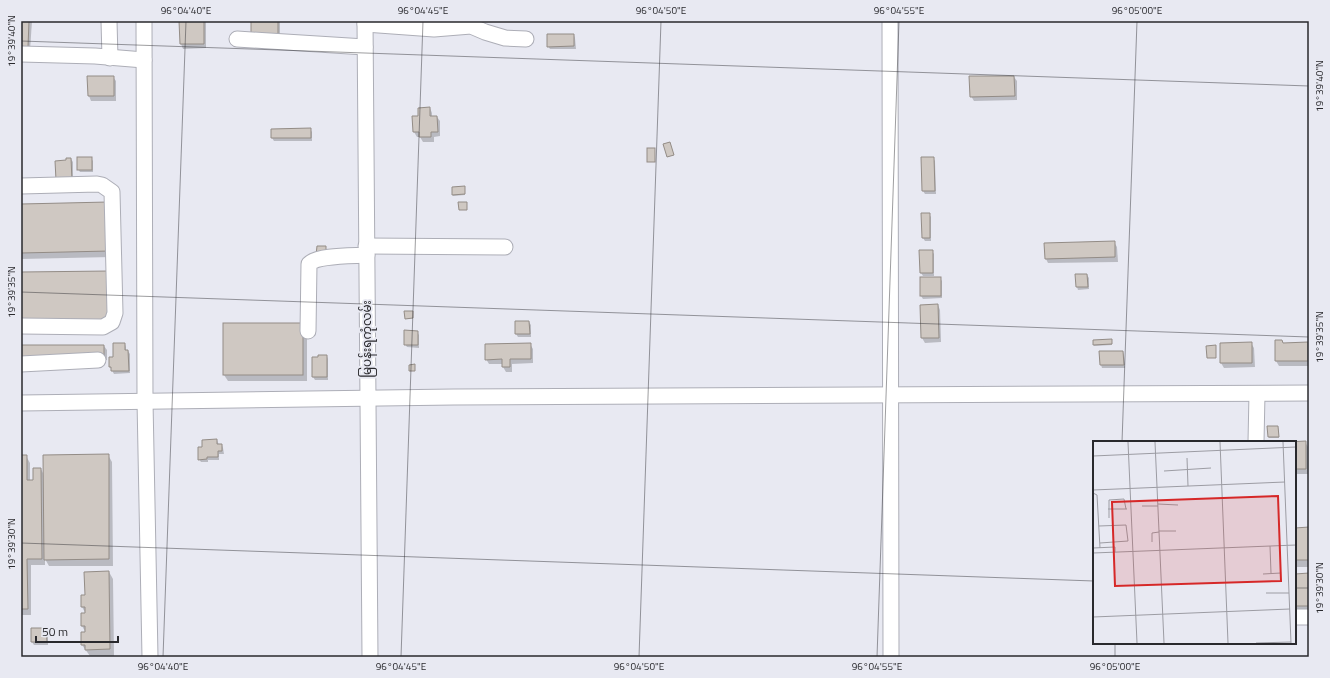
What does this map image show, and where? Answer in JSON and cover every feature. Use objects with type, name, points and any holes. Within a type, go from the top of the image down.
[{"type":"street","points":[[109,21],[110,58]]},
{"type":"street","points":[[144,21],[145,401],[150,657]]},
{"type":"street","points":[[890,21],[891,657]]},
{"type":"street","points":[[365,22],[434,28],[467,25],[506,38],[526,39]]},
{"type":"street","name":"မြပန်းရကုံလမ်း","points":[[365,22],[370,657]]},
{"type":"street","points":[[237,39],[365,46]]},
{"type":"street","points":[[21,54],[144,60]]},
{"type":"street","points":[[21,186],[97,184],[102,185],[112,192],[115,313],[112,322],[103,327],[21,326]]},
{"type":"street","points":[[308,331],[309,264],[311,262],[366,251],[505,247]]},
{"type":"street","points":[[21,364],[98,360]]},
{"type":"street","points":[[1256,441],[1258,394]]},
{"type":"street","points":[[21,403],[368,398],[1309,394]]},
{"type":"street","points":[[1296,617],[1309,617]]},
{"type":"building","points":[[21,21],[29,21],[28,47],[21,46]]},
{"type":"building","points":[[179,21],[204,21],[204,44],[180,44]]},
{"type":"building","points":[[251,21],[278,21],[278,43],[251,43]]},
{"type":"building","points":[[547,34],[574,34],[574,46],[547,47]]},
{"type":"building","points":[[87,76],[114,76],[114,96],[88,96]]},
{"type":"building","points":[[969,76],[1014,76],[1015,96],[970,97]]},
{"type":"building","points":[[430,107],[430,116],[437,116],[438,132],[431,132],[431,137],[419,137],[419,132],[413,132],[412,116],[418,116],[418,108]]},
{"type":"building","points":[[311,128],[311,138],[271,138],[271,129]]},
{"type":"building","points":[[670,142],[674,155],[667,157],[663,144]]},
{"type":"building","points":[[647,148],[655,148],[655,162],[647,162]]},
{"type":"building","points":[[77,157],[92,157],[92,170],[77,170]]},
{"type":"building","points":[[921,157],[934,157],[935,191],[922,191]]},
{"type":"building","points":[[66,158],[71,158],[72,181],[56,180],[55,161],[66,160]]},
{"type":"building","points":[[465,186],[465,194],[452,195],[452,187]]},
{"type":"building","points":[[108,202],[109,251],[21,253],[21,204]]},
{"type":"building","points":[[458,202],[467,202],[467,210],[459,210]]},
{"type":"building","points":[[921,213],[930,213],[930,238],[922,238]]},
{"type":"building","points":[[1115,241],[1115,257],[1045,259],[1044,243]]},
{"type":"building","points":[[317,246],[326,246],[326,256],[316,255]]},
{"type":"building","points":[[919,250],[933,250],[933,273],[920,273]]},
{"type":"building","points":[[109,271],[109,320],[21,321],[21,272]]},
{"type":"building","points":[[1075,274],[1087,274],[1088,287],[1076,287]]},
{"type":"building","points":[[920,277],[941,277],[941,296],[920,296]]},
{"type":"building","points":[[938,304],[939,338],[921,338],[920,305]]},
{"type":"building","points":[[404,311],[413,311],[413,318],[405,319]]},
{"type":"building","points":[[515,321],[529,321],[530,334],[515,334]]},
{"type":"building","points":[[223,323],[303,323],[303,375],[223,375]]},
{"type":"building","points":[[404,330],[418,331],[418,345],[404,345]]},
{"type":"building","points":[[1112,339],[1112,344],[1093,345],[1093,340]]},
{"type":"building","points":[[1275,340],[1282,340],[1283,343],[1308,342],[1308,361],[1275,361]]},
{"type":"building","points":[[1252,342],[1252,363],[1220,363],[1220,343]]},
{"type":"building","points":[[113,343],[125,343],[125,350],[128,350],[129,371],[111,371],[111,367],[109,367],[109,357],[113,357]]},
{"type":"building","points":[[531,343],[531,359],[510,359],[510,367],[502,367],[502,359],[485,360],[485,344]]},
{"type":"building","points":[[21,345],[104,345],[104,356],[21,357]]},
{"type":"building","points":[[1216,345],[1216,358],[1207,358],[1206,346]]},
{"type":"building","points":[[1099,351],[1123,351],[1124,365],[1100,365]]},
{"type":"building","points":[[318,355],[327,355],[327,377],[312,377],[312,357],[318,357]]},
{"type":"building","points":[[415,364],[415,371],[409,371],[409,365]]},
{"type":"building","points":[[1267,426],[1278,426],[1279,437],[1268,437]]},
{"type":"building","points":[[217,439],[217,444],[222,444],[222,451],[218,451],[218,457],[207,457],[207,459],[198,460],[198,447],[202,447],[202,440]]},
{"type":"building","points":[[1306,441],[1306,469],[1296,469],[1296,442]]},
{"type":"building","points":[[109,454],[109,559],[44,560],[43,455]]},
{"type":"building","points":[[21,455],[27,455],[27,480],[33,480],[33,468],[41,468],[42,559],[27,559],[28,609],[21,609]]},
{"type":"building","points":[[1309,527],[1309,560],[1296,560],[1296,528]]},
{"type":"building","points":[[109,571],[110,649],[85,650],[85,645],[81,645],[81,632],[85,632],[85,626],[81,626],[81,613],[85,613],[85,607],[81,607],[81,595],[85,595],[84,572]]},
{"type":"building","points":[[1309,573],[1309,606],[1296,606],[1296,574]]},
{"type":"building","points":[[31,628],[46,628],[47,642],[31,642]]}]
